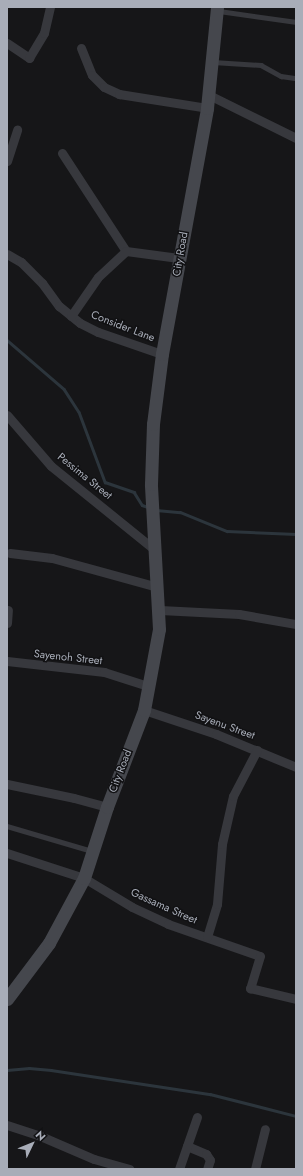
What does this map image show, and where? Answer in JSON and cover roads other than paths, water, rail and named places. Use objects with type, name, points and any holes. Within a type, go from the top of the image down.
[{"type":"main road","name":"City Road","points":[[7,999],[49,943],[84,878],[106,807],[144,710],[159,629],[160,610],[154,549],[152,501],[153,424],[162,354],[207,108],[207,94],[217,9]]},
{"type":"street","points":[[7,43],[29,58],[44,33],[50,7]]},
{"type":"street","points":[[81,48],[92,75],[104,88],[119,94],[207,108]]},
{"type":"street","points":[[207,94],[296,138]]},
{"type":"street","points":[[7,161],[17,130]]},
{"type":"street","points":[[62,153],[126,251],[179,258]]},
{"type":"street","points":[[71,316],[98,277],[126,251]]},
{"type":"street","name":"Consider Lane","points":[[7,254],[21,262],[42,282],[59,306],[71,316],[98,332],[162,354]]},
{"type":"street","name":"Pessima Street","points":[[7,416],[50,466],[154,549]]},
{"type":"street","points":[[10,553],[52,558],[157,587]]},
{"type":"street","points":[[7,623],[8,610]]},
{"type":"street","points":[[160,610],[239,614],[296,624]]},
{"type":"street","name":"Sayenoh Street","points":[[7,661],[104,672],[148,686]]},
{"type":"street","name":"Sayenu Street","points":[[144,710],[257,750],[296,767]]},
{"type":"street","points":[[207,937],[217,904],[222,844],[233,796],[257,750]]},
{"type":"street","points":[[7,784],[106,807]]},
{"type":"street","name":"Gassama Street","points":[[7,853],[84,878],[132,907],[207,937],[260,956],[250,988],[296,999]]},
{"type":"street","points":[[179,1169],[197,1117]]},
{"type":"street","points":[[7,1125],[38,1135],[94,1159],[130,1169]]},
{"type":"street","points":[[254,1169],[265,1129]]},
{"type":"street","points":[[187,1146],[206,1154],[210,1160],[207,1169]]},
{"type":"lane","points":[[217,9],[296,22]]},
{"type":"lane","points":[[211,62],[261,65],[281,76],[296,78]]},
{"type":"lane","points":[[7,826],[92,851]]},
{"type":"waterway","points":[[7,340],[64,389],[79,412],[105,482],[134,492],[142,505],[148,507]]},
{"type":"waterway","points":[[156,510],[180,512],[227,531],[296,534]]},
{"type":"waterway","points":[[7,1070],[29,1068],[51,1070],[210,1094],[296,1116]]}]
